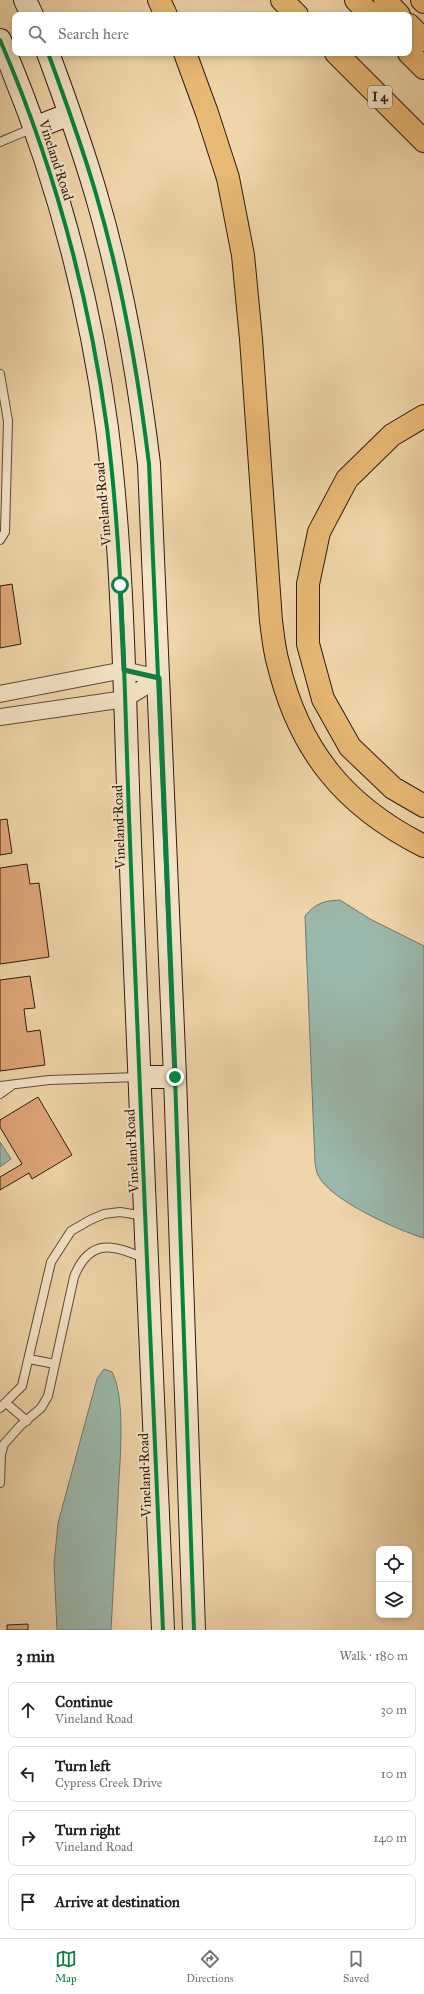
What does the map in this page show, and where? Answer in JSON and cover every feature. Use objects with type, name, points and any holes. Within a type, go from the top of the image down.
[{"type":"highway","points":[[159,0],[165,12]]},
{"type":"highway","points":[[282,0],[295,12]]},
{"type":"highway","points":[[356,0],[368,12]]},
{"type":"highway","points":[[385,0],[396,12]]},
{"type":"highway","points":[[412,28],[424,40]]},
{"type":"highway","points":[[186,56],[207,113],[228,178],[243,255],[251,339],[270,614],[278,663],[294,714],[320,762],[362,807],[395,831],[424,846]]},
{"type":"highway","name":"I 4","points":[[339,56],[424,141]]},
{"type":"highway","points":[[412,56],[424,68]]},
{"type":"highway","points":[[424,416],[392,435],[347,479],[319,532],[308,584],[308,644],[323,700],[350,746],[393,788],[424,806]]},
{"type":"street","points":[[25,0],[31,12]]},
{"type":"street","name":"Vineland Road","points":[[0,40],[34,128],[59,206],[77,271],[95,357],[106,428],[115,506],[124,670],[162,1630]]},
{"type":"street","name":"Vineland Road","points":[[49,56],[96,194],[114,262],[130,335],[141,400],[149,464],[175,1077],[194,1630]]},
{"type":"street","points":[[34,128],[70,114]]},
{"type":"street","points":[[0,694],[124,670],[159,678]]},
{"type":"street","points":[[0,718],[125,698],[159,678]]},
{"type":"street","points":[[139,1077],[175,1077]]},
{"type":"street","points":[[146,1216],[179,1215]]},
{"type":"lane","points":[[0,142],[34,128]]},
{"type":"lane","points":[[0,374],[8,421],[5,532],[0,540]]},
{"type":"lane","points":[[0,1086],[49,1080],[139,1077]]},
{"type":"lane","points":[[0,1094],[12,1085]]},
{"type":"lane","points":[[27,1421],[3,1406],[22,1386],[51,1262],[71,1231],[90,1220],[104,1214],[120,1212],[146,1216]]},
{"type":"lane","points":[[0,1482],[1,1454],[4,1444],[41,1408],[48,1396],[74,1277],[80,1263],[89,1253],[101,1248],[124,1249],[148,1260]]},
{"type":"lane","points":[[29,1359],[55,1364]]},
{"type":"shaded area","points":[[340,900],[370,919],[424,946],[424,1238],[398,1229],[349,1204],[324,1184],[316,1171],[305,916],[316,905],[329,901]]},
{"type":"shaded area","points":[[0,1142],[11,1159],[0,1167]]},
{"type":"shaded area","points":[[104,1369],[112,1372],[117,1384],[121,1416],[111,1630],[57,1630],[54,1564],[58,1523],[97,1379]]},
{"type":"building","points":[[12,584],[21,644],[0,648],[0,586]]},
{"type":"building","points":[[7,819],[12,853],[0,855],[0,820]]},
{"type":"building","points":[[27,864],[30,884],[39,883],[49,957],[0,964],[0,868]]},
{"type":"building","points":[[30,976],[35,1008],[24,1009],[27,1032],[40,1030],[45,1065],[0,1071],[0,980]]},
{"type":"building","points":[[38,1097],[72,1155],[32,1179],[29,1173],[0,1190],[0,1177],[22,1164],[0,1127],[0,1120]]},
{"type":"building","points":[[28,1624],[28,1630],[7,1630],[7,1625]]},
{"type":"cycle path","points":[[0,40],[37,134],[67,230],[90,329],[107,428],[111,461],[117,527],[122,627],[136,1009],[163,1630]]},
{"type":"cycle path","points":[[49,56],[85,158],[114,261],[140,396],[149,464],[175,1077],[194,1630]]},
{"type":"route","points":[[120,585],[124,670],[159,678],[175,1077]]}]
